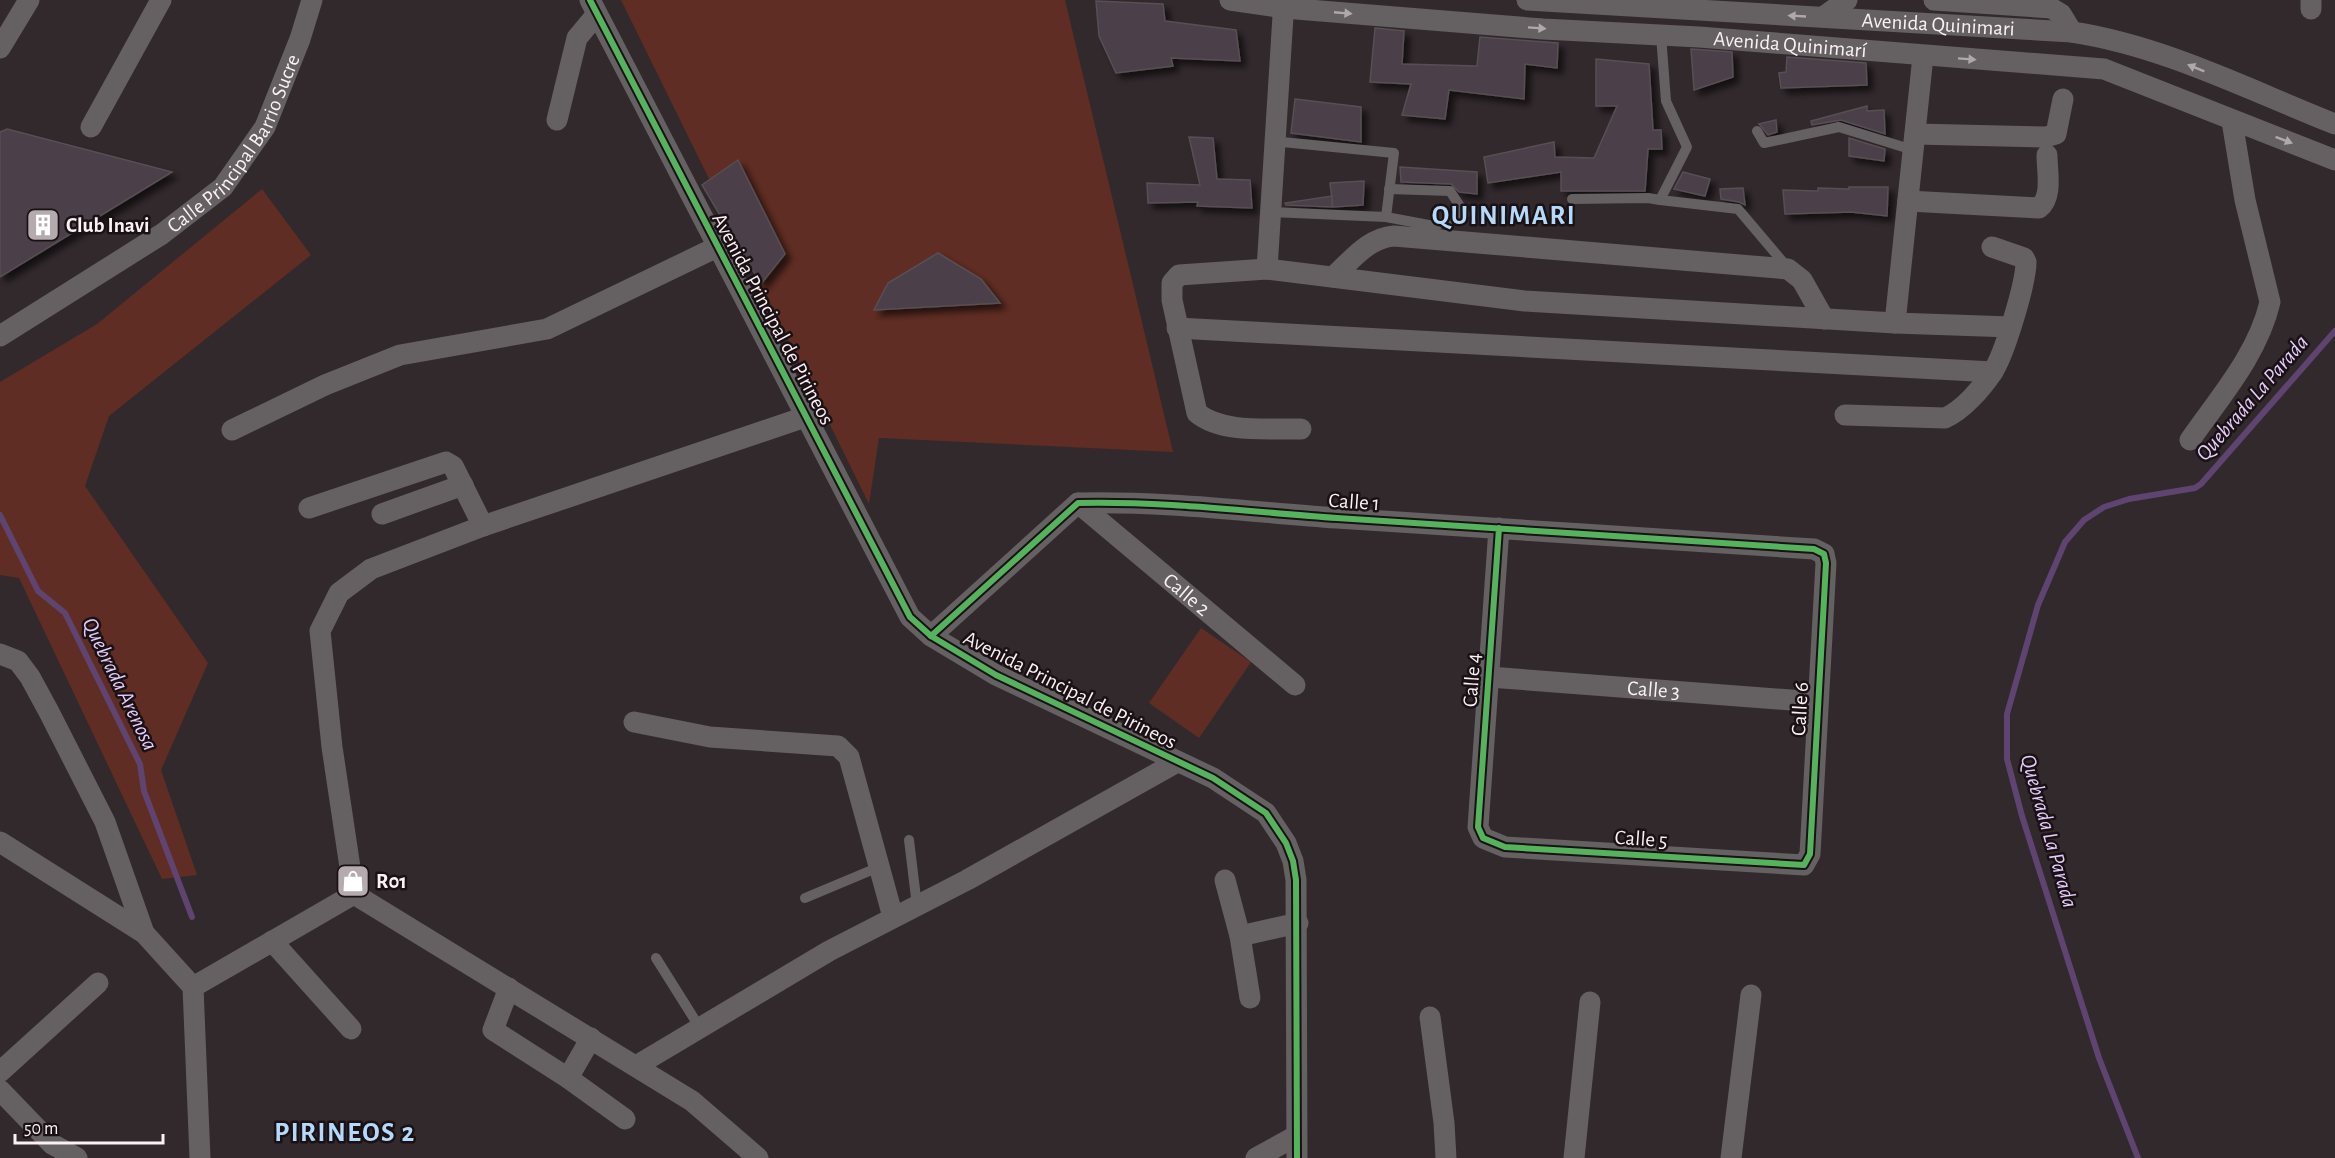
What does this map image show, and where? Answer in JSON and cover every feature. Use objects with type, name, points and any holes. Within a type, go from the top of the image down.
[{"type":"street","points":[[0,48],[29,0]]},
{"type":"street","points":[[91,127],[161,0]]},
{"type":"street","name":"Calle Principal Barrio Sucre","points":[[0,336],[162,234],[223,187],[265,127],[300,39],[312,0]]},
{"type":"street","name":"Avenida Quinimarí","points":[[1230,0],[2104,69],[2150,85],[2232,121],[2335,160]]},
{"type":"street","name":"Avenida Quinimari","points":[[1527,0],[1699,5],[1823,17],[2072,32],[2116,39],[2335,124]]},
{"type":"street","points":[[1823,17],[1847,0]]},
{"type":"street","points":[[1934,0],[2051,8],[2061,14],[2072,32]]},
{"type":"street","points":[[1267,269],[1284,4]]},
{"type":"street","points":[[1699,5],[1699,37]]},
{"type":"street","points":[[557,120],[578,38],[593,7]]},
{"type":"street","name":"Avenida Principal de Pirineos","points":[[593,7],[910,617],[931,636],[996,675],[1213,778],[1266,813],[1286,843],[1293,861],[1298,923],[1297,1158]]},
{"type":"street","points":[[1895,323],[1923,56]]},
{"type":"street","points":[[1914,142],[2046,137],[2056,134],[2063,99]]},
{"type":"street","points":[[2190,440],[2243,365],[2266,318],[2270,302],[2245,200],[2232,121]]},
{"type":"street","points":[[1908,201],[2039,208],[2044,204],[2048,191],[2047,155]]},
{"type":"street","points":[[1333,277],[1369,244],[1381,237],[1788,270],[1802,280],[1824,319]]},
{"type":"street","points":[[232,430],[325,386],[400,355],[547,329],[717,247]]},
{"type":"street","points":[[1845,415],[1945,418],[1958,411],[1993,372],[2011,327],[2026,262],[2024,258],[1992,247]]},
{"type":"street","points":[[1301,429],[1209,423],[1197,413],[1172,300],[1172,283],[1179,275],[1267,269],[1525,300],[1895,323],[2011,327]]},
{"type":"street","points":[[1178,328],[1993,372]]},
{"type":"street","points":[[354,894],[332,747],[320,631],[339,592],[371,569],[483,526],[805,417]]},
{"type":"street","points":[[309,508],[446,462],[453,466],[483,526]]},
{"type":"street","points":[[382,513],[462,485]]},
{"type":"street","points":[[931,636],[1078,503]]},
{"type":"street","name":"Calle 1","points":[[1078,503],[1174,504],[1814,549],[1824,554]]},
{"type":"street","name":"Calle 2","points":[[1078,503],[1295,685]]},
{"type":"street","name":"Calle 4","points":[[1480,834],[1478,827],[1499,528]]},
{"type":"street","name":"Calle 6","points":[[1804,865],[1810,854],[1816,702],[1826,564],[1824,554]]},
{"type":"street","points":[[0,654],[18,662],[30,677],[49,712],[105,822],[144,933]]},
{"type":"street","name":"Calle 3","points":[[1489,677],[1816,702]]},
{"type":"street","points":[[634,722],[710,737],[838,746],[849,757],[893,917]]},
{"type":"street","points":[[636,1066],[829,951],[917,906],[1177,762]]},
{"type":"street","name":"Calle 5","points":[[1480,834],[1493,844],[1505,847],[1804,865]]},
{"type":"street","points":[[0,842],[144,933],[193,987],[200,1158]]},
{"type":"street","points":[[1225,880],[1240,936],[1250,998]]},
{"type":"street","points":[[193,987],[354,894]]},
{"type":"street","points":[[354,894],[692,1101],[758,1158]]},
{"type":"street","points":[[1240,936],[1298,923]]},
{"type":"street","points":[[272,941],[351,1029]]},
{"type":"street","points":[[0,1072],[98,983]]},
{"type":"street","points":[[509,988],[493,1030],[568,1078],[625,1119]]},
{"type":"street","points":[[1731,1158],[1751,995]]},
{"type":"street","points":[[1574,1158],[1590,1002]]},
{"type":"street","points":[[1430,1017],[1444,1123],[1446,1158]]},
{"type":"street","points":[[568,1078],[591,1038]]},
{"type":"street","points":[[0,1090],[52,1144],[77,1158]]},
{"type":"street","points":[[1256,1158],[1296,1136]]},
{"type":"lane","points":[[1660,200],[1687,147],[1666,101],[1661,35]]},
{"type":"lane","points":[[1757,131],[1764,143],[1839,127],[1914,142]]},
{"type":"lane","points":[[1282,142],[1394,153],[1386,217]]},
{"type":"lane","points":[[1271,212],[1386,217],[1434,226],[1465,214],[1450,191],[1389,189]]},
{"type":"lane","points":[[1572,199],[1648,198],[1738,209],[1788,270]]},
{"type":"lane","points":[[909,840],[917,906]]},
{"type":"lane","points":[[805,898],[879,867]]},
{"type":"lane","points":[[656,958],[700,1028]]},
{"type":"shaded area","points":[[621,0],[1065,0],[1173,452],[879,438],[869,504]]},
{"type":"shaded area","points":[[262,189],[311,255],[109,416],[85,486],[208,663],[161,770],[197,875],[162,879],[19,578],[0,575],[0,382],[97,324]]},
{"type":"shaded area","points":[[1201,628],[1251,662],[1199,738],[1149,703]]},
{"type":"building","points":[[1096,1],[1163,4],[1165,21],[1236,30],[1240,61],[1171,58],[1173,66],[1116,73],[1099,36]]},
{"type":"building","points":[[1375,28],[1404,31],[1402,64],[1477,66],[1480,37],[1558,43],[1557,68],[1525,64],[1524,99],[1449,90],[1445,119],[1402,115],[1411,84],[1370,82]]},
{"type":"building","points":[[1691,49],[1732,52],[1733,77],[1694,90]]},
{"type":"building","points":[[1787,57],[1866,63],[1867,85],[1781,88],[1779,73],[1786,72]]},
{"type":"building","points":[[1596,59],[1649,64],[1653,130],[1661,130],[1662,149],[1648,149],[1645,191],[1561,191],[1561,172],[1488,183],[1484,157],[1554,142],[1555,157],[1594,158],[1617,106],[1596,106]]},
{"type":"building","points":[[1295,99],[1361,107],[1361,142],[1291,133]]},
{"type":"building","points":[[1867,106],[1867,111],[1884,110],[1885,134],[1841,120],[1812,125],[1811,121]]},
{"type":"building","points":[[1776,120],[1777,132],[1768,135],[1759,124]]},
{"type":"building","name":"Club Inavi","points":[[7,129],[172,172],[0,277],[0,132]]},
{"type":"building","points":[[1189,137],[1213,138],[1217,179],[1250,180],[1252,208],[1197,206],[1198,202],[1148,203],[1147,183],[1200,185]]},
{"type":"building","points":[[1849,138],[1885,149],[1884,161],[1849,156]]},
{"type":"building","points":[[738,160],[785,254],[761,284],[702,185]]},
{"type":"building","points":[[1400,167],[1477,172],[1477,194],[1459,192],[1451,184],[1401,182]]},
{"type":"building","points":[[1683,172],[1710,179],[1705,196],[1674,189]]},
{"type":"building","points":[[1364,181],[1363,205],[1333,207],[1330,183]]},
{"type":"building","points":[[1849,187],[1888,187],[1887,216],[1851,212],[1785,214],[1783,190],[1818,191],[1818,188],[1849,189]]},
{"type":"building","points":[[1743,188],[1745,205],[1721,199],[1720,189]]},
{"type":"building","points":[[1332,196],[1332,207],[1286,205],[1285,203]]},
{"type":"building","points":[[938,253],[981,279],[1000,303],[874,310],[888,283]]},
{"type":"waterway","name":"Quebrada La Parada","points":[[2138,1158],[2099,1058],[2022,816],[2007,759],[2007,714],[2038,605],[2065,542],[2084,520],[2104,507],[2129,499],[2195,488],[2201,484],[2335,331]]},
{"type":"waterway","name":"Quebrada Arenosa","points":[[0,515],[38,591],[65,613],[140,764],[144,791],[192,917]]},
{"type":"cycle path","points":[[590,0],[910,617],[931,636],[996,675],[1213,778],[1266,813],[1286,843],[1293,861],[1296,880],[1297,1158]]},
{"type":"cycle path","points":[[931,636],[1078,503],[1176,505],[1337,518],[1456,526],[1516,530],[1814,549],[1824,554],[1826,563],[1810,854],[1804,865],[1505,847],[1483,838],[1478,827],[1499,528]]},
{"type":"place","name":"Club Inavi","points":[[43,225]]},
{"type":"place","name":"R01","points":[[353,881]]},
{"type":"district","name":"QUINIMARI","points":[[1504,215]]},
{"type":"district","name":"PIRINEOS 2","points":[[345,1132]]}]
